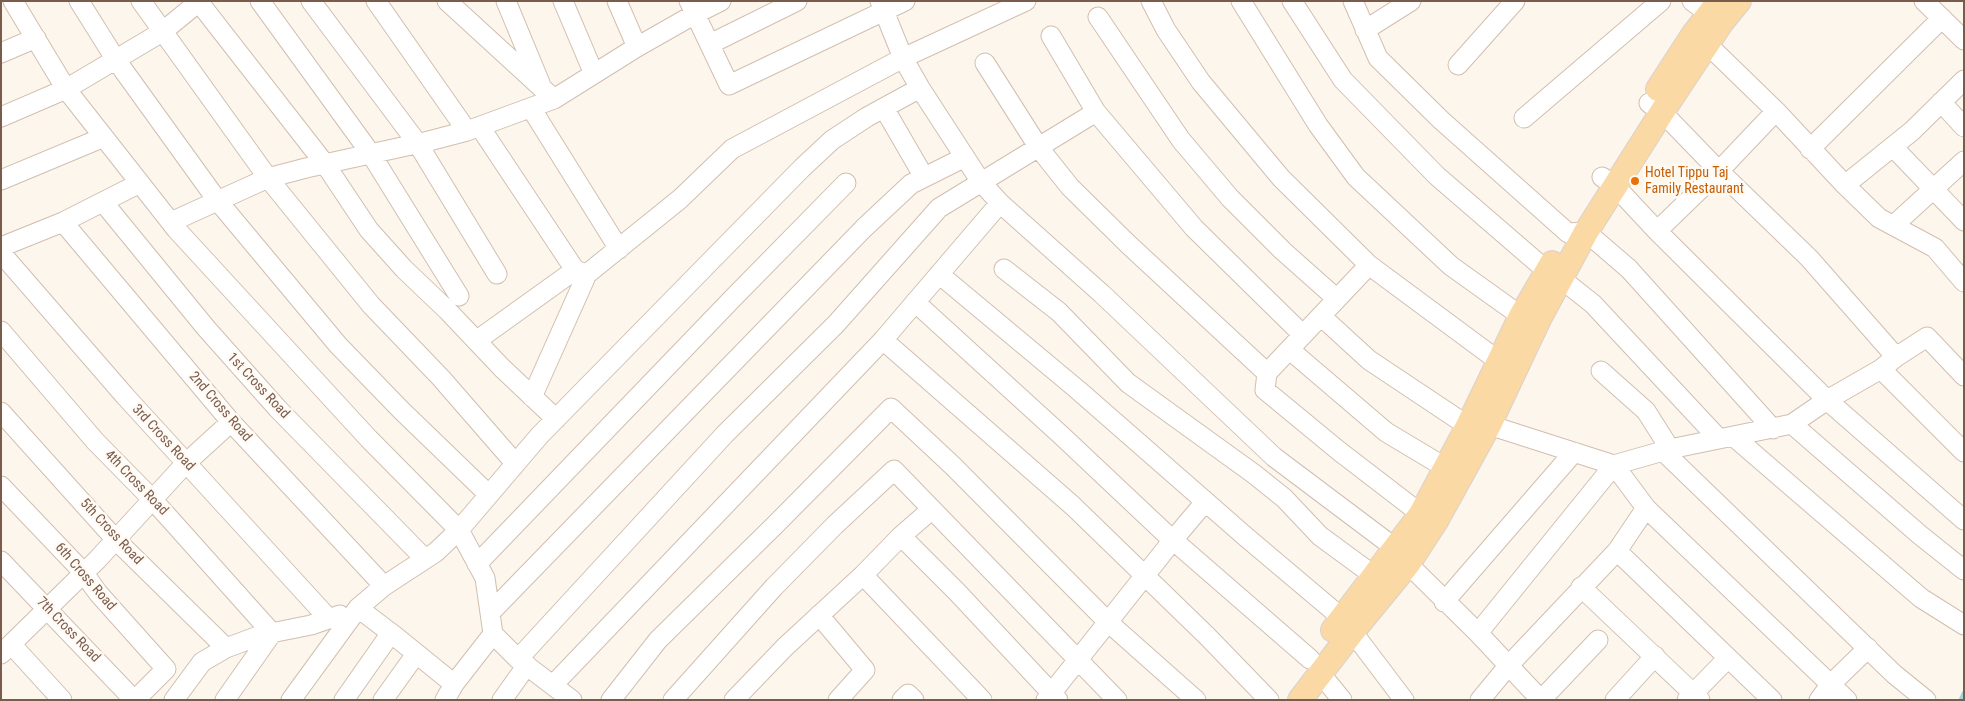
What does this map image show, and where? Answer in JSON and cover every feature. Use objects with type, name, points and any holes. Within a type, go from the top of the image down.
[{"type":"main road","points":[[1281,700],[1315,666],[1401,556],[1428,518],[1479,426],[1553,275],[1609,181],[1700,40],[1710,10],[1739,1]]},
{"type":"main road","points":[[1300,700],[1315,666]]},
{"type":"street","points":[[13,1],[66,89],[171,222],[252,313],[369,439],[459,530],[485,578],[493,634],[522,662],[562,694],[883,340],[1000,203]]},
{"type":"street","points":[[79,1],[116,60],[217,200],[338,345],[488,494]]},
{"type":"street","points":[[141,1],[268,178],[371,305],[441,378],[515,463]]},
{"type":"street","points":[[260,1],[371,154],[459,296]]},
{"type":"street","points":[[311,1],[418,144],[497,274]]},
{"type":"street","points":[[376,1],[581,272]]},
{"type":"street","points":[[447,1],[548,94]]},
{"type":"street","points":[[506,1],[548,94]]},
{"type":"street","points":[[563,1],[594,74]]},
{"type":"street","points":[[618,1],[637,47]]},
{"type":"street","points":[[171,222],[268,178],[418,144],[474,129],[531,108],[548,94],[594,74],[637,47],[692,8],[721,1]]},
{"type":"street","points":[[710,44],[797,1]]},
{"type":"street","points":[[692,8],[729,85],[882,6],[905,1]]},
{"type":"street","points":[[476,341],[619,249],[680,199],[732,149],[903,58],[1026,1]]},
{"type":"street","points":[[1151,1],[1166,30],[1201,82],[1281,178],[1368,265],[1509,365]]},
{"type":"street","points":[[1241,1],[1318,124],[1356,177],[1450,266],[1531,317]]},
{"type":"street","points":[[1292,1],[1343,80],[1437,176],[1553,275],[1593,304],[1726,437],[1921,598],[1964,625]]},
{"type":"street","points":[[1352,1],[1378,58],[1441,120],[1577,233],[1629,269],[1773,429]]},
{"type":"street","points":[[1365,30],[1411,1]]},
{"type":"street","points":[[1458,65],[1516,1]]},
{"type":"street","points":[[1524,118],[1661,1]]},
{"type":"street","points":[[1924,1],[1962,36]]},
{"type":"street","points":[[1,117],[66,89],[116,60],[162,32],[199,2],[325,164],[369,230],[404,269],[556,419]]},
{"type":"street","points":[[882,6],[903,58],[920,88],[981,182],[1000,203],[1102,294],[1274,457],[1401,556],[1541,700],[1598,640]]},
{"type":"street","points":[[1098,16],[1176,133],[1193,155],[1230,198],[1337,299]]},
{"type":"street","points":[[1810,149],[1942,18]]},
{"type":"street","points":[[1051,36],[1096,112],[1194,228],[1303,336]]},
{"type":"street","points":[[1,52],[36,38]]},
{"type":"street","points":[[1700,40],[1776,111],[1810,149],[1879,218],[1935,248],[1964,282]]},
{"type":"street","points":[[986,63],[1039,148],[1070,187],[1267,373]]},
{"type":"street","points":[[1845,185],[1912,131],[1964,80]]},
{"type":"street","points":[[291,700],[358,608],[384,586],[436,552],[459,530],[515,463],[556,419],[802,168],[832,140],[920,88]]},
{"type":"street","points":[[1941,102],[1964,127]]},
{"type":"street","points":[[531,108],[619,249]]},
{"type":"street","points":[[884,108],[924,177]]},
{"type":"street","points":[[1656,108],[1810,258],[1896,356]]},
{"type":"street","points":[[1657,231],[1719,171],[1776,111]]},
{"type":"street","points":[[502,700],[522,662],[725,434],[836,324],[939,208],[1096,112]]},
{"type":"street","points":[[1,180],[104,137]]},
{"type":"street","points":[[1892,147],[1964,221]]},
{"type":"street","points":[[490,613],[864,228],[911,184],[964,157]]},
{"type":"street","points":[[1894,225],[1964,161]]},
{"type":"street","points":[[1609,181],[1827,400],[1964,520]]},
{"type":"street","points":[[1,247],[63,222],[140,183]]},
{"type":"street","points":[[477,564],[846,183]]},
{"type":"street","name":"1st Cross Road","points":[[103,202],[206,328],[278,409],[425,559]]},
{"type":"street","name":"2nd Cross Road","points":[[63,222],[231,422],[384,586]]},
{"type":"street","name":"3rd Cross Road","points":[[1,253],[125,396],[329,619]]},
{"type":"street","points":[[1368,265],[1267,373],[1265,390],[1332,445],[1428,518]]},
{"type":"street","points":[[1004,269],[1059,312],[1128,383],[1277,492],[1320,536],[1381,582]]},
{"type":"street","points":[[532,397],[581,272]]},
{"type":"street","points":[[938,274],[1078,390],[1348,625],[1404,700]]},
{"type":"street","points":[[915,302],[1173,540],[1315,666],[1342,700]]},
{"type":"street","points":[[1321,316],[1369,360],[1479,426],[1614,465],[1726,437],[1792,424],[1827,400],[1881,370],[1896,356],[1927,338],[1964,376]]},
{"type":"street","name":"4th Cross Road","points":[[1,331],[95,441],[153,500],[272,633]]},
{"type":"street","points":[[883,340],[1073,506],[1207,636],[1269,700]]},
{"type":"street","points":[[1290,350],[1386,432],[1454,471]]},
{"type":"street","points":[[1881,370],[1964,452]]},
{"type":"street","points":[[1601,371],[1646,411],[1667,451],[1894,674],[1926,700]]},
{"type":"street","points":[[611,700],[658,640],[891,408],[953,466],[1108,622],[1196,700]]},
{"type":"street","name":"5th Cross Road","points":[[1,412],[116,540],[226,648]]},
{"type":"street","points":[[62,700],[5,647],[47,609],[116,540],[186,463],[231,422]]},
{"type":"street","points":[[1792,424],[1920,536],[1964,570]]},
{"type":"street","points":[[1444,602],[1574,452]]},
{"type":"street","points":[[1614,465],[1646,508],[1825,692],[1847,700]]},
{"type":"street","points":[[1478,634],[1614,465]]},
{"type":"street","points":[[674,700],[774,587],[835,525],[894,470],[1117,700]]},
{"type":"street","name":"6th Cross Road","points":[[1,486],[83,572],[98,593],[166,669],[135,700]]},
{"type":"street","points":[[901,536],[957,592],[1052,697],[1108,622],[1173,540],[1206,502]]},
{"type":"street","points":[[1480,700],[1509,666],[1617,551],[1646,508]]},
{"type":"street","points":[[734,700],[785,647],[901,536],[931,510]]},
{"type":"street","points":[[1617,551],[1772,700]]},
{"type":"street","name":"7th Cross Road","points":[[1,561],[135,700]]},
{"type":"street","points":[[863,574],[982,700]]},
{"type":"street","points":[[1582,587],[1655,656],[1693,698],[1728,658]]},
{"type":"street","points":[[358,608],[416,654],[449,692],[493,634]]},
{"type":"street","points":[[174,700],[202,662],[226,648],[261,635],[311,626],[358,608]]},
{"type":"street","points":[[819,615],[865,670],[838,700]]},
{"type":"street","points":[[226,700],[272,633]]},
{"type":"street","points":[[344,700],[391,633]]},
{"type":"street","points":[[1825,692],[1868,648]]},
{"type":"street","points":[[382,700],[416,654]]},
{"type":"street","points":[[1615,700],[1655,656]]},
{"type":"street","points":[[902,700],[908,694],[914,700]]},
{"type":"waterway","points":[[1961,700],[1964,693]]},
{"type":"place","name":"Hotel Tippu Taj Family Restaurant","points":[[1635,181]]}]
